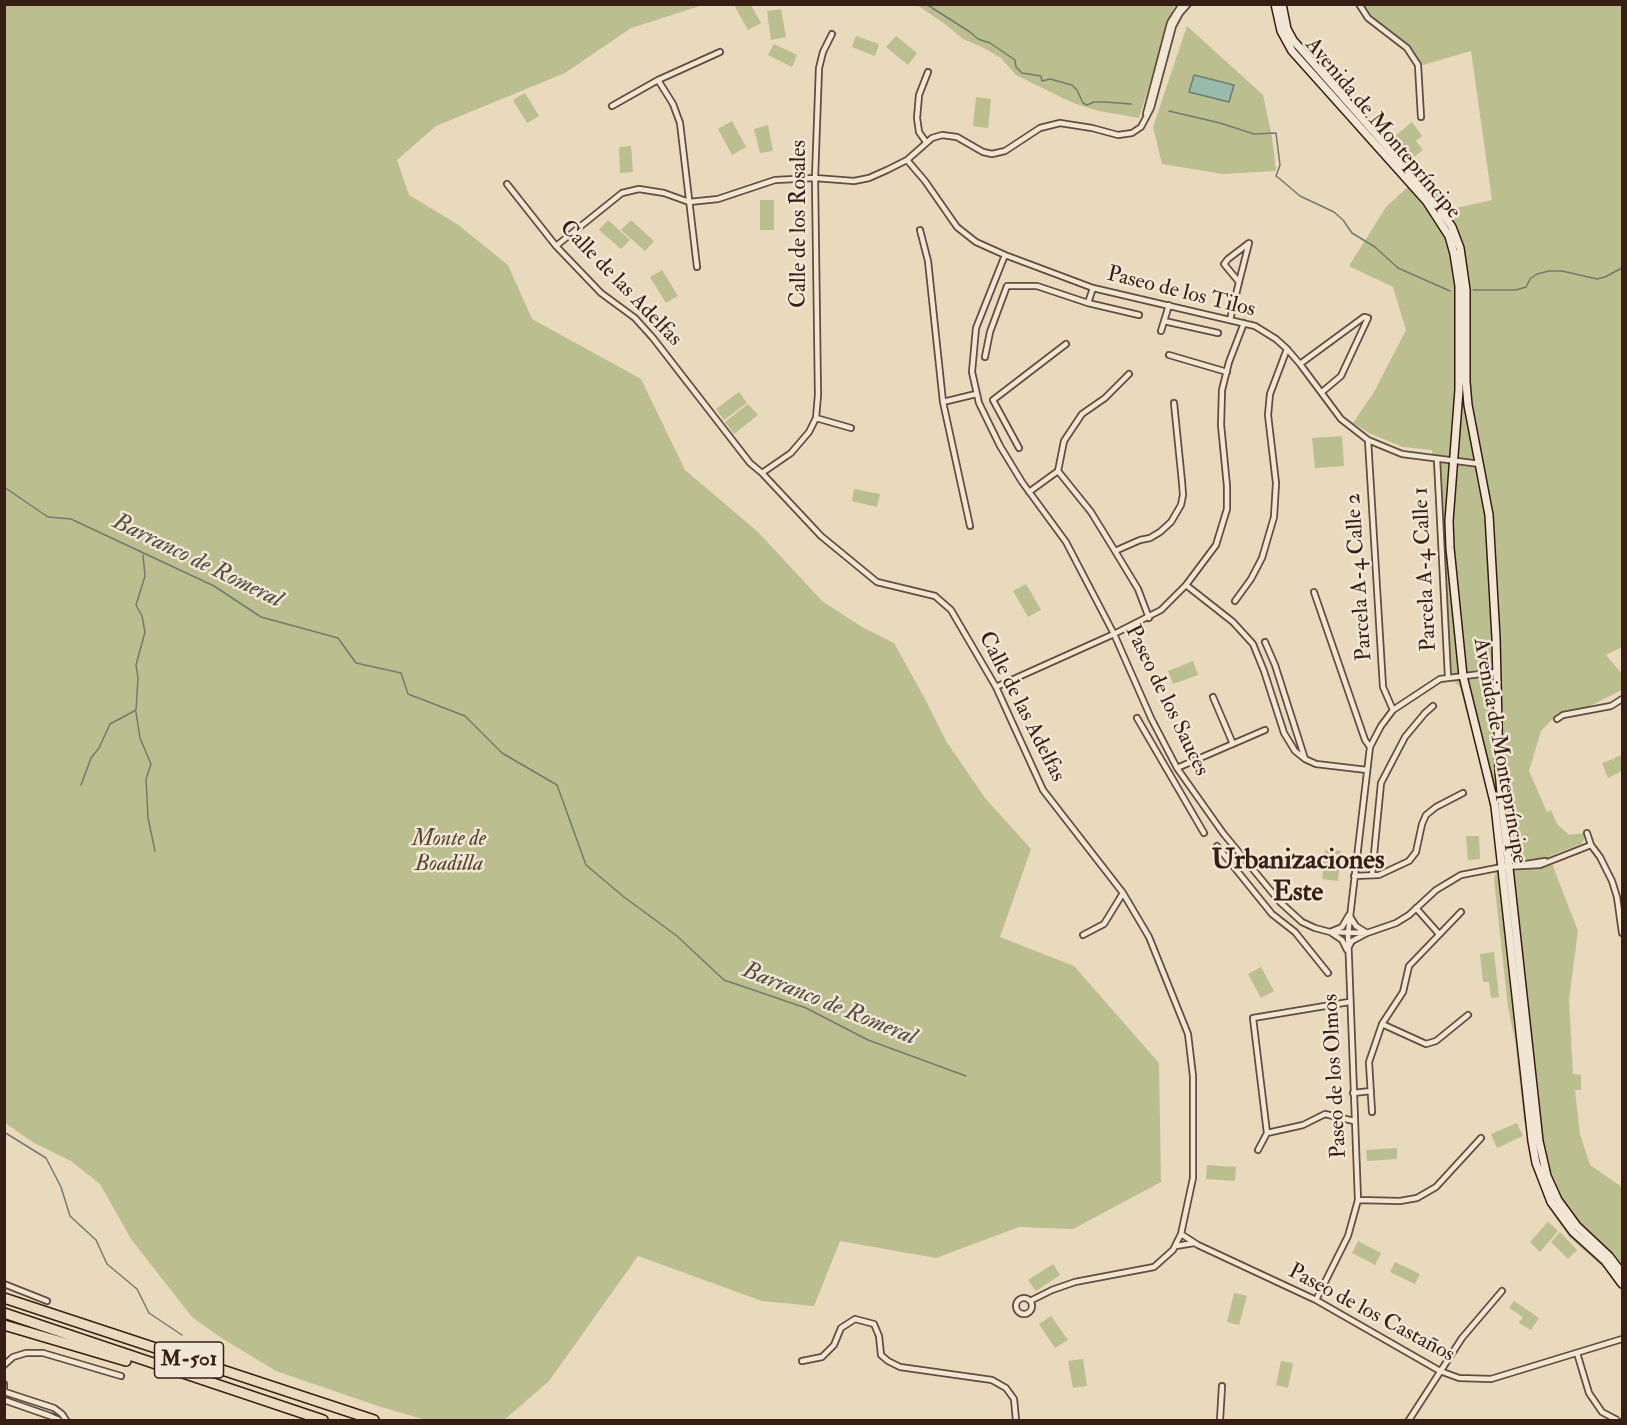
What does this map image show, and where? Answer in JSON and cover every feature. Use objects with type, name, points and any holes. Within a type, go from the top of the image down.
[{"type":"highway","name":"M-501","points":[[4,1298],[374,1420]]},
{"type":"highway","name":"M-501","points":[[4,1313],[323,1420]]},
{"type":"highway","points":[[4,1325],[157,1370],[169,1370]]},
{"type":"street","points":[[1145,120],[1170,24],[1182,4]]},
{"type":"street","points":[[556,246],[622,193],[639,189],[664,193],[689,202],[718,199],[775,180],[815,178],[854,181],[867,178],[907,160],[926,142],[942,135],[951,136],[992,154],[1005,151],[1040,128],[1060,123],[1118,135],[1132,133],[1141,127],[1151,108],[1173,26],[1188,4]]},
{"type":"street","name":"Avenida de Montepríncipe","points":[[1275,4],[1281,31],[1293,51],[1426,202],[1449,236],[1458,269],[1459,286],[1459,390],[1449,534],[1464,675],[1495,806],[1505,866],[1542,1162],[1567,1214],[1623,1272]]},
{"type":"street","name":"Avenida de Montepríncipe","points":[[1282,4],[1287,29],[1293,40],[1433,200],[1452,227],[1460,249],[1464,268],[1467,397],[1490,515],[1499,770],[1505,866],[1536,1163],[1544,1188],[1561,1217],[1573,1232],[1605,1261],[1623,1284]]},
{"type":"street","points":[[1359,4],[1368,18],[1407,48],[1418,65],[1421,117]]},
{"type":"street","name":"Calle de los Rosales","points":[[762,473],[791,453],[809,432],[816,417],[818,395],[815,178],[819,68],[823,52],[832,34]]},
{"type":"street","points":[[612,106],[658,80],[720,52]]},
{"type":"street","points":[[926,142],[919,132],[917,118],[919,95],[928,72]]},
{"type":"street","points":[[658,80],[673,104],[680,123],[697,267]]},
{"type":"street","name":"Paseo de los Tilos","points":[[907,160],[925,181],[957,227],[976,242],[1093,288],[1255,326],[1287,349],[1341,419],[1368,440],[1402,454],[1480,464]]},
{"type":"street","name":"Calle de las Adelfas","points":[[507,184],[556,246],[601,293],[635,318],[653,338],[750,463],[821,536],[877,582],[935,596],[951,610],[996,687],[1043,790],[1123,893],[1149,937],[1188,1034],[1193,1076],[1193,1178],[1181,1234],[1175,1246],[1154,1267],[1075,1282],[1030,1301]]},
{"type":"street","points":[[920,230],[928,261],[943,402],[970,526]]},
{"type":"street","points":[[1230,320],[1249,243],[1227,259],[1224,264],[1239,282]]},
{"type":"street","name":"Paseo de los Sauces","points":[[1005,255],[976,328],[972,372],[979,403],[1000,446],[1029,492],[1066,542],[1114,634],[1151,718],[1177,768],[1202,805],[1280,902],[1302,922],[1330,932],[1367,933],[1382,930],[1396,923],[1436,890],[1461,875],[1505,866],[1540,865],[1591,845]]},
{"type":"street","points":[[985,357],[990,332],[1007,286],[1037,286],[1088,303],[1139,315]]},
{"type":"street","points":[[1088,303],[1093,288]]},
{"type":"street","points":[[1161,331],[1169,305]]},
{"type":"street","points":[[1300,364],[1364,317],[1368,318],[1341,376],[1322,392]]},
{"type":"street","points":[[1164,321],[1218,333]]},
{"type":"street","points":[[996,687],[1149,618],[1161,610],[1186,585],[1216,545],[1227,509],[1221,424],[1222,390],[1228,362],[1244,323]]},
{"type":"street","points":[[976,328],[990,332]]},
{"type":"street","points":[[979,403],[993,400],[1065,344]]},
{"type":"street","points":[[1235,601],[1251,579],[1262,558],[1274,517],[1276,483],[1268,415],[1270,394],[1287,349]]},
{"type":"street","points":[[1169,355],[1227,372]]},
{"type":"street","points":[[1029,492],[1058,471],[1064,441],[1082,414],[1105,398],[1129,374]]},
{"type":"street","points":[[943,402],[976,394]]},
{"type":"street","points":[[993,400],[1019,448]]},
{"type":"street","points":[[1115,551],[1160,532],[1171,522],[1181,505],[1183,495],[1174,403]]},
{"type":"street","points":[[816,417],[851,428]]},
{"type":"street","name":"Parcela A-4 Calle 2","points":[[1368,440],[1383,687],[1393,710]]},
{"type":"street","name":"Parcela A-4 Calle 1","points":[[1437,459],[1448,677]]},
{"type":"street","points":[[1058,471],[1091,512],[1138,589],[1149,618]]},
{"type":"street","points":[[1186,585],[1233,621],[1253,644],[1284,733],[1295,752],[1320,765],[1367,771]]},
{"type":"street","points":[[1314,592],[1365,740],[1370,747]]},
{"type":"street","points":[[1265,642],[1305,759]]},
{"type":"street","name":"Paseo de los Olmos","points":[[1316,1300],[1348,1236],[1358,1200],[1347,934],[1370,747],[1393,710],[1440,679],[1497,672]]},
{"type":"street","points":[[1213,697],[1233,744]]},
{"type":"street","points":[[1557,719],[1563,715],[1611,706],[1623,699]]},
{"type":"street","points":[[1372,875],[1381,783],[1405,737],[1433,706]]},
{"type":"street","points":[[1151,718],[1139,721],[1204,833]]},
{"type":"street","points":[[1177,768],[1265,730]]},
{"type":"street","points":[[1354,876],[1379,875],[1409,861],[1416,852],[1426,815],[1436,807],[1463,794]]},
{"type":"street","points":[[1191,812],[1202,805]]},
{"type":"street","points":[[1587,833],[1591,845],[1612,881],[1623,933]]},
{"type":"street","points":[[1217,846],[1272,914],[1295,932],[1328,973]]},
{"type":"street","points":[[1083,935],[1104,924],[1123,893]]},
{"type":"street","points":[[1416,908],[1439,934]]},
{"type":"street","points":[[1372,1113],[1369,1062],[1382,1024],[1403,992],[1409,966],[1461,912]]},
{"type":"street","points":[[1287,925],[1293,915]]},
{"type":"street","points":[[1330,932],[1342,927],[1349,915],[1356,926],[1367,933],[1352,941],[1347,950]]},
{"type":"street","points":[[1330,932],[1342,939],[1347,950]]},
{"type":"street","points":[[1258,1150],[1267,1133],[1253,1018],[1349,1002]]},
{"type":"street","points":[[1382,1024],[1426,1044],[1436,1041],[1468,1015]]},
{"type":"street","points":[[1353,1093],[1371,1091]]},
{"type":"street","points":[[1267,1133],[1303,1125],[1326,1114],[1354,1121]]},
{"type":"street","points":[[1358,1200],[1400,1201],[1418,1197],[1436,1187],[1481,1138]]},
{"type":"street","name":"Paseo de los Castaños","points":[[1181,1234],[1194,1243],[1316,1300],[1440,1371],[1459,1378],[1491,1379],[1623,1339]]},
{"type":"street","points":[[1175,1246],[1194,1243]]},
{"type":"street","points":[[4,1284],[47,1302]]},
{"type":"street","points":[[1409,1420],[1462,1338],[1502,1292]]},
{"type":"street","points":[[802,1361],[822,1357],[834,1345],[841,1328],[855,1319],[874,1324],[879,1336],[882,1355],[888,1361],[900,1367],[992,1380],[1006,1388],[1014,1399],[1016,1420]]},
{"type":"street","points":[[4,1365],[13,1357],[26,1353],[43,1353],[121,1376]]},
{"type":"street","points":[[1577,1353],[1589,1393],[1602,1412],[1617,1420]]},
{"type":"street","points":[[4,1384],[5,1393],[54,1408],[66,1420]]},
{"type":"street","points":[[1220,1420],[1222,1386]]},
{"type":"street","points":[[4,1400],[58,1420]]},
{"type":"green space","points":[[1173,4],[1139,118],[1099,111],[1073,103],[1016,75],[1001,58],[963,39],[917,5]]},
{"type":"green space","name":"Monte de Boadilla","points":[[5,5],[703,5],[631,28],[565,73],[436,126],[397,160],[409,195],[457,224],[508,265],[532,319],[641,379],[685,470],[758,532],[822,601],[862,627],[894,643],[946,741],[985,798],[1031,849],[1000,937],[1074,966],[1159,1063],[1161,1182],[1073,1229],[1019,1227],[936,1258],[840,1241],[814,1306],[762,1301],[638,1256],[549,1381],[504,1420],[426,1420],[378,1406],[276,1371],[192,1317],[131,1239],[100,1184],[71,1161],[34,1143],[5,1123]]},
{"type":"green space","points":[[734,5],[751,5],[761,23],[748,30]]},
{"type":"green space","points":[[1364,5],[1622,5],[1622,647],[1606,655],[1622,674],[1622,690],[1586,708],[1558,713],[1541,731],[1529,771],[1547,812],[1551,810],[1557,824],[1569,835],[1584,833],[1585,838],[1581,844],[1549,856],[1578,931],[1569,999],[1573,1074],[1581,1075],[1581,1090],[1575,1090],[1580,1134],[1590,1165],[1622,1187],[1622,1272],[1613,1276],[1570,1238],[1554,1215],[1536,1175],[1524,1120],[1515,1041],[1508,1007],[1494,879],[1498,864],[1488,794],[1460,687],[1447,675],[1432,450],[1403,447],[1371,434],[1353,423],[1374,392],[1406,330],[1393,287],[1349,266],[1386,207],[1423,173],[1452,209],[1492,200],[1471,51],[1423,65],[1375,21]]},
{"type":"green space","points":[[781,9],[786,37],[771,40],[767,11]]},
{"type":"green space","points":[[1187,26],[1263,95],[1276,171],[1223,174],[1162,164],[1153,127]]},
{"type":"green space","points":[[856,36],[879,44],[875,56],[852,47]]},
{"type":"green space","points":[[896,36],[917,53],[908,65],[886,47]]},
{"type":"green space","points":[[774,44],[797,55],[792,67],[768,55]]},
{"type":"green space","points":[[525,93],[539,116],[527,123],[513,100]]},
{"type":"green space","points":[[976,97],[991,99],[988,128],[973,126]]},
{"type":"green space","points":[[732,121],[746,147],[732,155],[718,129]]},
{"type":"green space","points":[[1412,122],[1422,136],[1416,141],[1423,150],[1411,159],[1394,137]]},
{"type":"green space","points":[[768,125],[773,151],[760,153],[754,129]]},
{"type":"green space","points":[[631,146],[633,172],[620,173],[619,147]]},
{"type":"green space","points":[[760,200],[774,200],[774,230],[760,230]]},
{"type":"green space","points":[[608,220],[630,240],[621,249],[599,230]]},
{"type":"green space","points":[[631,220],[654,241],[645,251],[621,230]]},
{"type":"green space","points":[[662,270],[678,296],[666,303],[650,277]]},
{"type":"green space","points":[[739,392],[747,403],[724,420],[716,409]]},
{"type":"green space","points":[[748,404],[758,415],[734,434],[725,422]]},
{"type":"green space","points":[[1342,436],[1344,466],[1315,468],[1312,438]]},
{"type":"green space","points":[[854,489],[880,494],[877,507],[852,501]]},
{"type":"green space","points":[[1026,584],[1041,610],[1028,617],[1013,591]]},
{"type":"green space","points":[[1193,661],[1198,675],[1173,684],[1168,671]]},
{"type":"green space","points":[[1622,755],[1622,771],[1608,778],[1602,763],[1613,759],[1614,761],[1614,758]]},
{"type":"green space","points":[[1466,836],[1479,836],[1480,859],[1468,860]]},
{"type":"green space","points":[[1325,850],[1341,851],[1338,881],[1322,879]]},
{"type":"green space","points":[[1494,952],[1499,997],[1491,998],[1489,982],[1483,982],[1480,954]]},
{"type":"green space","points":[[1261,967],[1274,991],[1261,998],[1248,974]]},
{"type":"green space","points":[[1517,1123],[1523,1136],[1497,1148],[1491,1134]]},
{"type":"green space","points":[[1397,1148],[1397,1159],[1367,1161],[1366,1150]]},
{"type":"green space","points":[[1207,1165],[1236,1167],[1235,1181],[1206,1179]]},
{"type":"green space","points":[[1548,1222],[1558,1231],[1540,1252],[1530,1242]]},
{"type":"green space","points":[[1560,1232],[1577,1250],[1568,1259],[1551,1242]]},
{"type":"green space","points":[[1358,1241],[1381,1253],[1375,1265],[1352,1253]]},
{"type":"green space","points":[[1395,1262],[1420,1274],[1415,1284],[1390,1272]]},
{"type":"green space","points":[[1053,1264],[1060,1275],[1036,1291],[1028,1280]]},
{"type":"green space","points":[[1234,1293],[1247,1296],[1239,1325],[1227,1322]]},
{"type":"green space","points":[[1514,1301],[1539,1318],[1531,1330],[1519,1323],[1523,1317],[1509,1308]]},
{"type":"green space","points":[[1051,1316],[1068,1340],[1055,1348],[1039,1324]]},
{"type":"green space","points":[[1083,1359],[1087,1386],[1073,1388],[1068,1361]]},
{"type":"green space","points":[[1281,1361],[1293,1363],[1288,1388],[1276,1385]]},
{"type":"shaded area","points":[[1194,75],[1234,85],[1229,102],[1189,92]]},
{"type":"waterway","points":[[926,4],[978,39],[990,43],[1015,60],[1016,67],[1022,73],[1041,76],[1042,81],[1050,79],[1072,85],[1083,103],[1087,105],[1094,102],[1131,104]]},
{"type":"waterway","points":[[1169,111],[1254,134],[1276,133],[1280,165],[1276,176],[1300,196],[1334,212],[1352,233],[1375,247],[1398,268],[1450,291]]},
{"type":"waterway","points":[[1473,290],[1516,290],[1526,287],[1530,279],[1537,274],[1549,271],[1562,271],[1597,279],[1622,268]]},
{"type":"waterway","name":"Barranco de Romeral","points":[[4,487],[48,517],[71,519],[214,586],[261,617],[338,638],[356,663],[401,673],[408,694],[465,716],[502,753],[557,785],[586,865],[624,897],[677,936],[724,980],[806,1008],[868,1040],[966,1076]]},
{"type":"waterway","points":[[81,785],[91,758],[99,748],[110,724],[136,710],[138,678],[136,665],[145,632],[142,616],[136,605],[145,576],[143,555]]},
{"type":"waterway","points":[[136,712],[140,738],[151,764],[146,779],[148,818],[155,851]]},
{"type":"waterway","points":[[4,1132],[46,1158],[61,1187],[70,1216],[96,1240],[107,1264],[137,1289],[149,1313],[182,1335]]},
{"type":"district","name":"Urbanizaciones Este","points":[[1298,878]]}]
